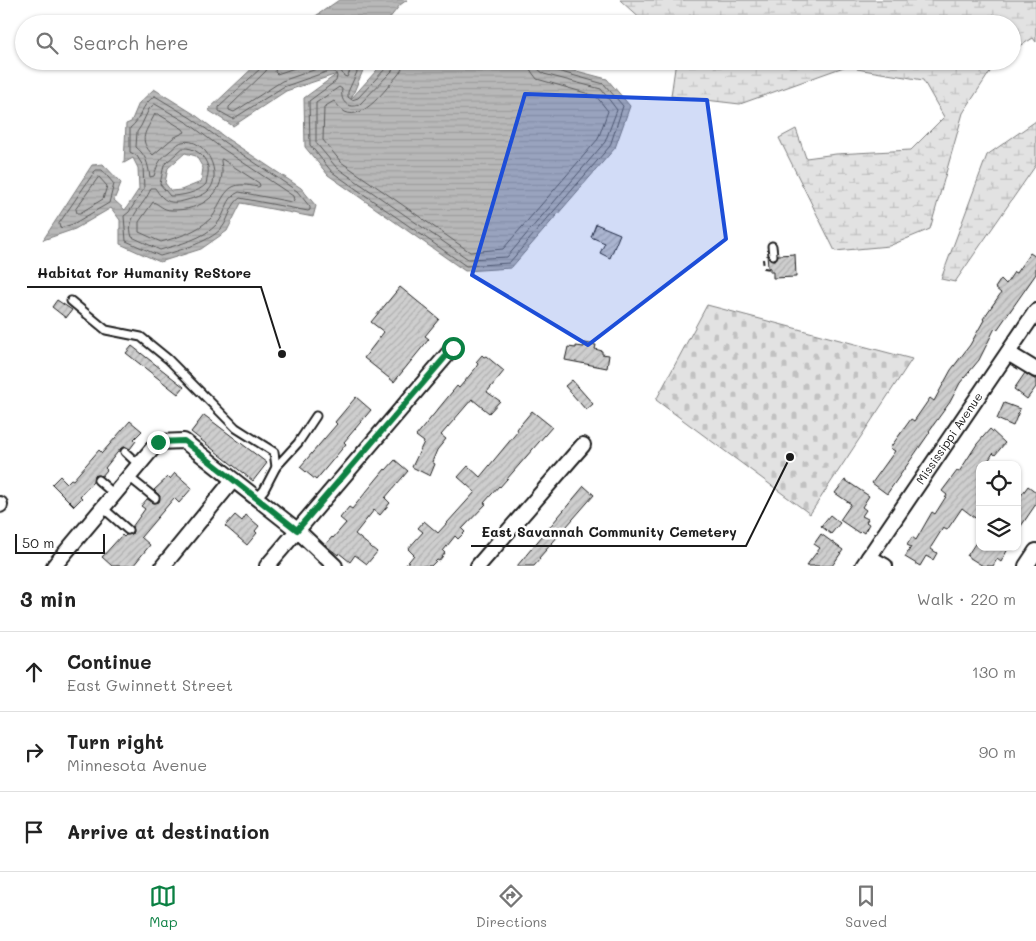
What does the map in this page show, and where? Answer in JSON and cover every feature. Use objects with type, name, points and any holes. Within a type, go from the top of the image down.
[{"type":"street","name":"Mississippi Avenue","points":[[866,561],[1036,311]]},
{"type":"street","points":[[267,566],[453,348]]},
{"type":"street","points":[[1008,353],[1036,370]]},
{"type":"street","points":[[54,566],[158,442],[184,441],[297,530],[335,566]]},
{"type":"street","points":[[478,566],[583,445]]},
{"type":"street","points":[[163,566],[234,480]]},
{"type":"street","points":[[1026,566],[1036,551]]},
{"type":"street","points":[[866,561],[885,566]]},
{"type":"lane","points":[[772,246],[773,255]]},
{"type":"lane","points":[[71,301],[106,330],[141,337],[168,359],[236,428],[274,452],[276,467]]},
{"type":"lane","points":[[257,498],[264,490],[276,467],[298,443],[316,416]]},
{"type":"lane","points":[[125,452],[139,465]]},
{"type":"lane","points":[[129,477],[155,498]]},
{"type":"lane","points":[[98,480],[114,494]]},
{"type":"lane","points":[[103,508],[128,530]]},
{"type":"highlighted area","points":[[525,94],[707,100],[726,239],[588,345],[472,275]]},
{"type":"green space","points":[[620,0],[1036,0],[1036,42],[1033,38],[1021,45],[1021,15],[636,15]]},
{"type":"green space","points":[[675,70],[835,70],[740,104],[671,96]]},
{"type":"green space","points":[[863,70],[991,70],[963,113],[930,229],[889,246],[835,251],[779,138],[796,129],[806,158],[836,154],[911,150],[944,117],[923,80]]},
{"type":"green space","points":[[1036,121],[1036,165],[955,282],[941,279],[987,155]]},
{"type":"green space","points":[[707,305],[912,359],[810,514],[656,400]]},
{"type":"water","points":[[339,0],[407,0],[392,15],[317,15]]},
{"type":"water","points":[[250,70],[363,70],[351,99],[377,70],[573,70],[607,79],[630,106],[615,148],[511,268],[465,271],[328,175],[305,147],[304,98],[337,74],[286,91],[233,126],[208,110]]},
{"type":"water","points":[[154,89],[194,114],[226,138],[301,188],[316,206],[313,217],[241,203],[227,231],[201,249],[160,262],[120,244],[120,220],[111,208],[75,229],[43,240],[92,165],[103,164],[121,183],[114,200],[125,210],[139,189],[138,168],[133,158],[124,163],[126,124],[131,122],[139,103]],"holes":[[[185,153],[196,156],[203,168],[201,182],[181,190],[171,191],[165,183],[168,168]]]},
{"type":"building","points":[[596,224],[620,234],[610,258],[600,253],[605,243],[591,237]]},
{"type":"building","points":[[1030,253],[1036,257],[1036,274],[997,330],[995,328],[979,360],[960,383],[950,402],[887,494],[872,483],[895,451],[890,448],[911,419],[914,421],[930,398],[934,401],[951,370],[970,345],[983,319],[1001,293],[995,288],[1001,279],[1006,284]]},
{"type":"building","points":[[795,254],[796,277],[773,278],[773,272],[770,272],[768,267],[767,255],[773,260],[778,255]]},
{"type":"building","points":[[400,287],[439,319],[425,336],[429,339],[394,382],[364,358],[384,332],[371,322]]},
{"type":"building","points":[[57,300],[72,310],[66,318],[52,307]]},
{"type":"building","points":[[585,343],[596,345],[595,349],[602,351],[602,354],[609,355],[607,368],[565,360],[568,347],[584,347]]},
{"type":"building","points":[[132,346],[184,387],[178,394],[126,353]]},
{"type":"building","points":[[482,355],[486,356],[504,371],[487,392],[500,401],[489,413],[472,399],[441,435],[446,439],[437,450],[432,462],[435,464],[430,476],[412,467],[424,442],[416,436],[457,386],[459,388],[475,369],[478,364],[476,362]]},
{"type":"building","points":[[1025,373],[1036,380],[1036,387],[1027,399],[1014,389]]},
{"type":"building","points":[[572,380],[593,404],[586,410],[565,386]]},
{"type":"building","points":[[356,397],[371,410],[316,480],[300,467],[337,424],[335,422]]},
{"type":"building","points":[[1004,403],[1020,409],[1013,426],[997,419]]},
{"type":"building","points":[[532,411],[552,427],[462,529],[465,532],[458,539],[455,536],[443,551],[445,553],[439,561],[437,560],[431,566],[405,566],[414,555],[408,549],[423,532],[418,528],[424,521],[438,533],[475,492],[458,477],[468,466],[480,477]]},
{"type":"building","points":[[204,415],[267,463],[253,481],[191,432]]},
{"type":"building","points":[[130,421],[142,431],[134,439],[136,441],[130,449],[126,447],[121,448],[105,468],[107,470],[102,476],[94,476],[93,482],[80,496],[82,498],[74,506],[52,484],[60,476],[67,483],[71,479],[73,480],[99,450],[102,453]]},
{"type":"building","points":[[990,429],[1005,443],[995,455],[993,453],[988,461],[976,461],[976,517],[975,518],[962,508],[947,530],[943,528],[931,547],[937,553],[933,560],[926,556],[920,566],[905,557],[911,547],[907,545],[912,537],[916,540],[932,512],[935,514],[947,495],[942,491],[957,471],[959,472],[977,444]]},
{"type":"building","points":[[395,460],[408,471],[385,498],[390,503],[380,515],[374,510],[355,534],[377,552],[367,564],[355,555],[350,562],[325,545],[346,523],[340,518],[349,507],[352,509],[385,469]]},
{"type":"building","points":[[175,473],[192,488],[179,503],[174,498],[141,537],[150,545],[133,566],[112,566],[102,557],[122,535],[124,537],[132,534],[132,527],[145,509],[141,506],[147,499],[154,503],[159,502],[160,496],[154,490],[168,477],[170,479]]},
{"type":"building","points":[[845,480],[869,496],[862,507],[866,510],[862,516],[868,519],[866,522],[869,524],[864,533],[861,531],[859,533],[840,520],[851,504],[835,493]]},
{"type":"building","points":[[584,486],[594,495],[534,566],[517,566]]},
{"type":"building","points":[[1028,486],[1036,492],[1036,504],[1021,526],[1021,506],[1021,496]]},
{"type":"building","points":[[235,515],[242,521],[246,515],[259,526],[255,531],[257,533],[247,545],[225,526]]},
{"type":"building","points":[[830,515],[840,523],[831,534],[821,526]]},
{"type":"building","points":[[821,534],[843,550],[832,566],[806,566],[820,548],[814,544]]},
{"type":"building","points":[[976,542],[976,551],[1007,551],[1001,562],[997,559],[993,566],[983,566],[967,556]]},
{"type":"place","name":"Habitat for Humanity ReStore","points":[[282,354]]},
{"type":"place","name":"East Savannah Community Cemetery","points":[[790,457]]},
{"type":"route","points":[[158,442],[184,441],[297,530],[453,348]]}]
